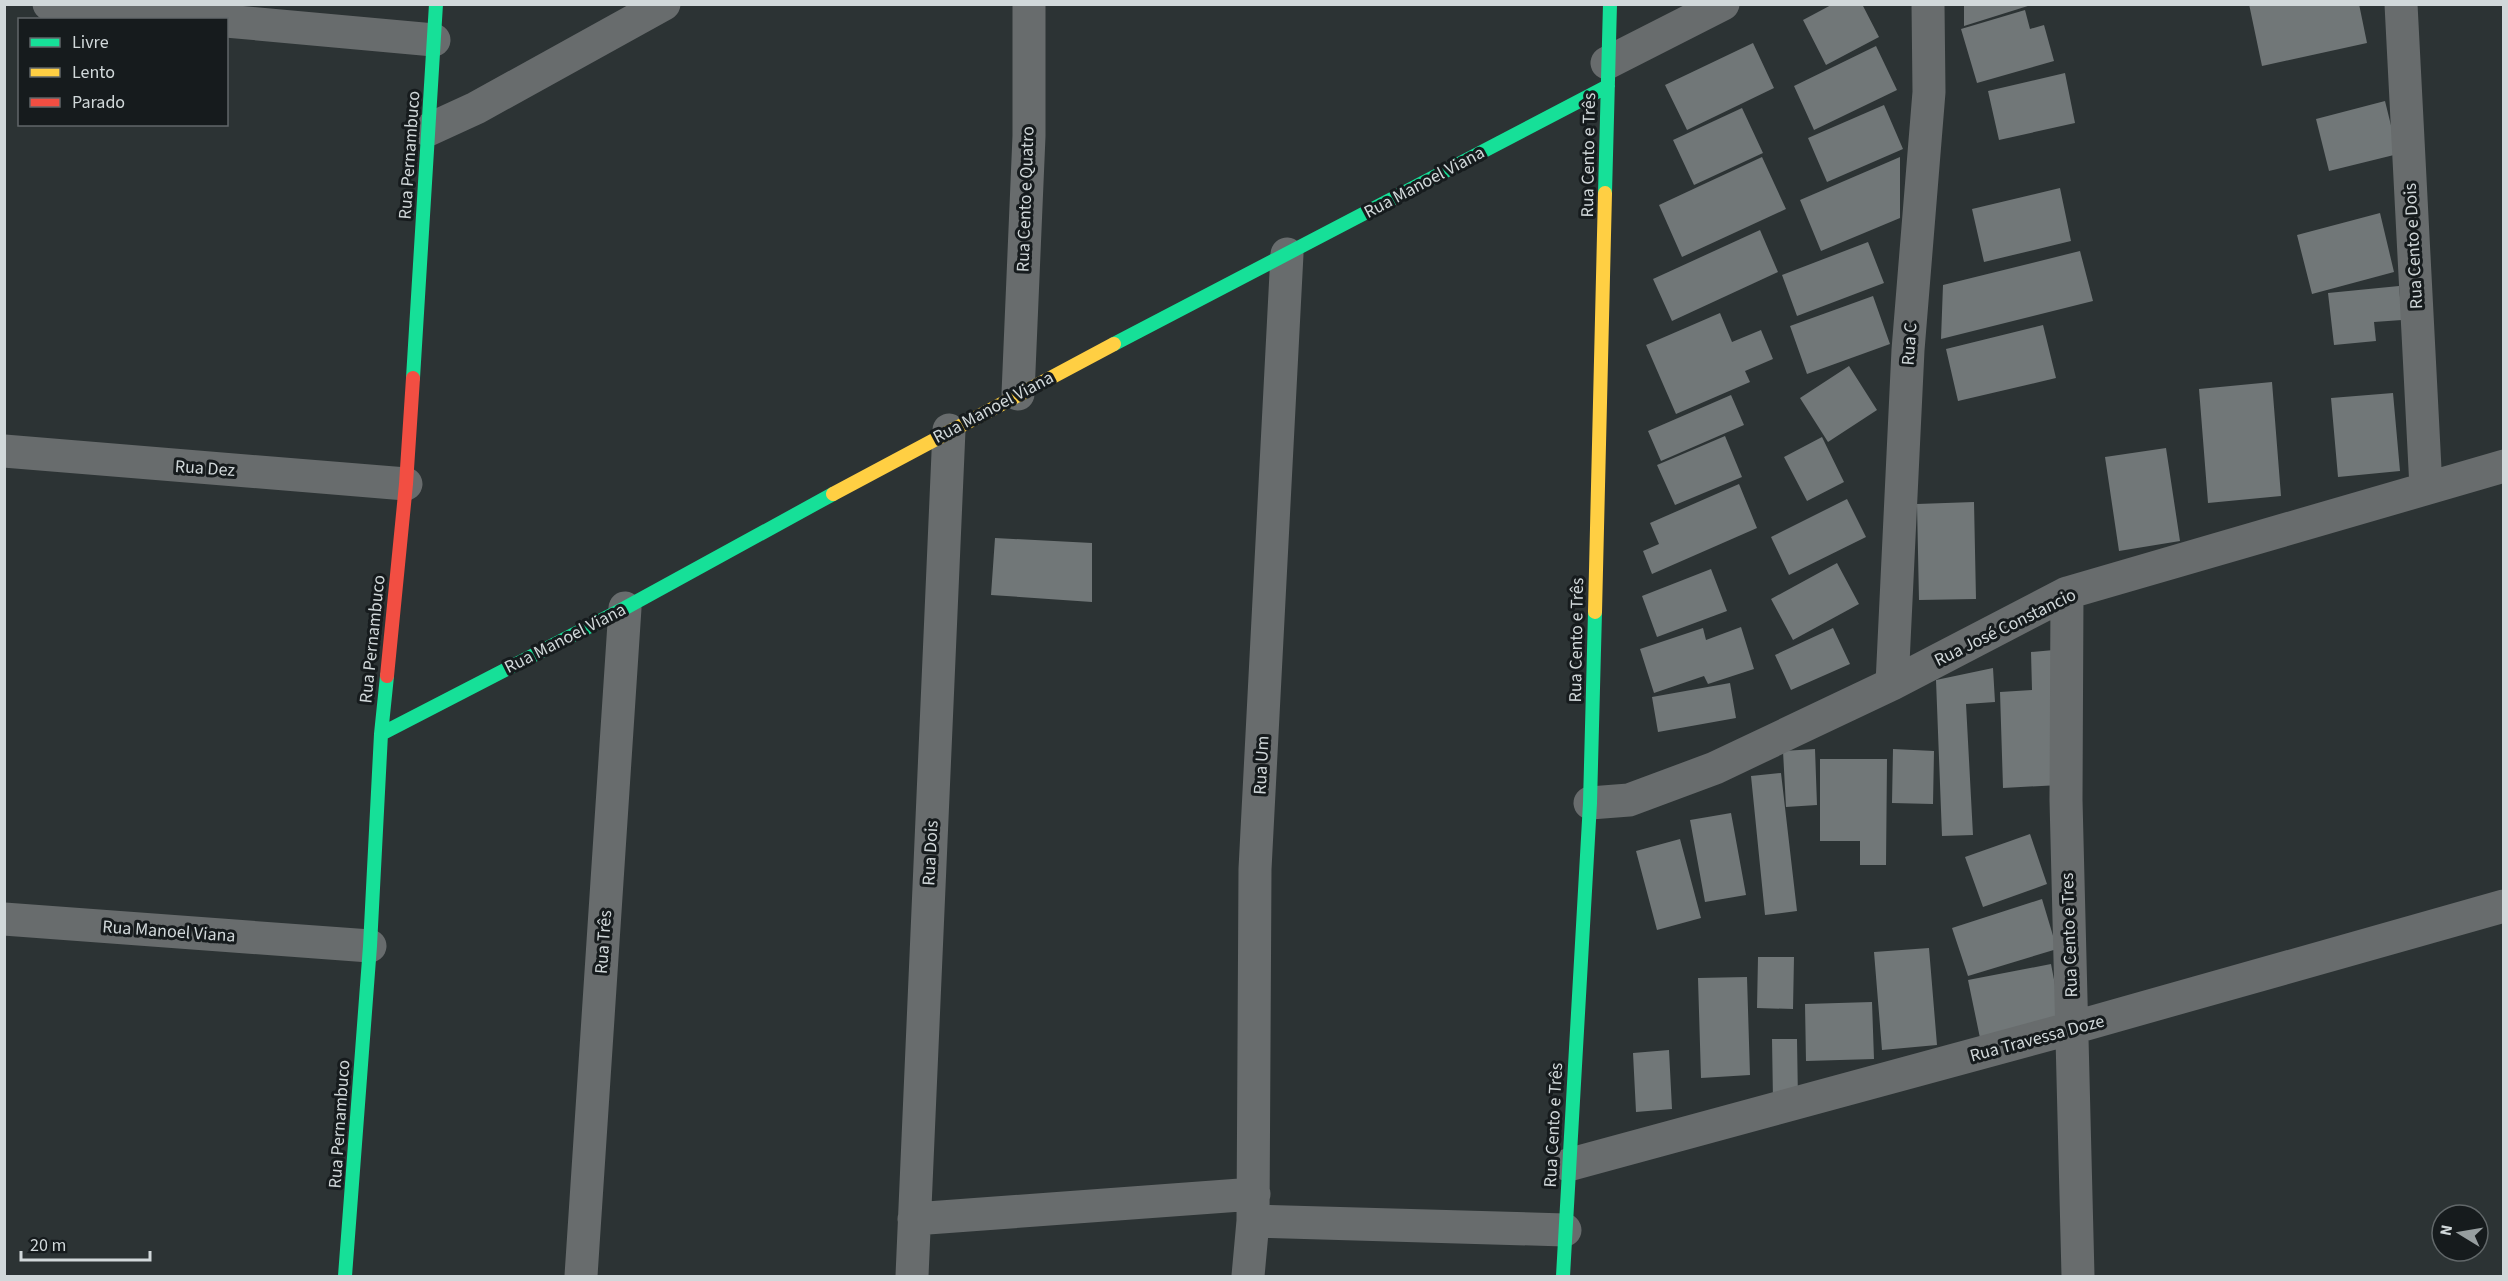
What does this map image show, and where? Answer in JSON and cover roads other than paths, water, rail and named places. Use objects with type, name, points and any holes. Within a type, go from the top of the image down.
[{"type":"street","points":[[49,4],[192,18]]},
{"type":"street","name":"Rua Pernambuco","points":[[345,1276],[370,946],[381,734],[406,484],[436,4]]},
{"type":"street","points":[[428,130],[476,108],[664,4]]},
{"type":"street","name":"Rua Cento e Quatro","points":[[1018,394],[1029,136],[1029,4]]},
{"type":"street","name":"Rua Cento e Três","points":[[1563,1276],[1590,803],[1610,4]]},
{"type":"street","name":"Rua Manoel Viana","points":[[381,734],[625,608],[949,430],[1287,254],[1607,75],[1723,4]]},
{"type":"street","name":"Rua C","points":[[1892,684],[1908,350],[1929,92],[1928,4]]},
{"type":"street","name":"Rua Cento e Dois","points":[[2401,4],[2426,488]]},
{"type":"street","points":[[228,21],[434,40]]},
{"type":"street","name":"Rua Um","points":[[1248,1276],[1253,1207],[1255,868],[1287,254]]},
{"type":"street","name":"Rua Dois","points":[[912,1276],[949,430]]},
{"type":"street","name":"Rua Dez","points":[[4,451],[406,484]]},
{"type":"street","name":"Rua José Constancio","points":[[1590,803],[1629,800],[1715,768],[1892,684],[2067,593],[2504,466]]},
{"type":"street","name":"Rua Cento e Tres","points":[[2067,593],[2066,800],[2078,1276]]},
{"type":"street","name":"Rua Três","points":[[581,1276],[625,608]]},
{"type":"street","name":"Rua Travessa Doze","points":[[1569,1165],[2072,1028],[2504,906]]},
{"type":"street","name":"Rua Manoel Viana","points":[[4,919],[370,946]]},
{"type":"street","points":[[914,1219],[1253,1207],[1565,1230]]}]
